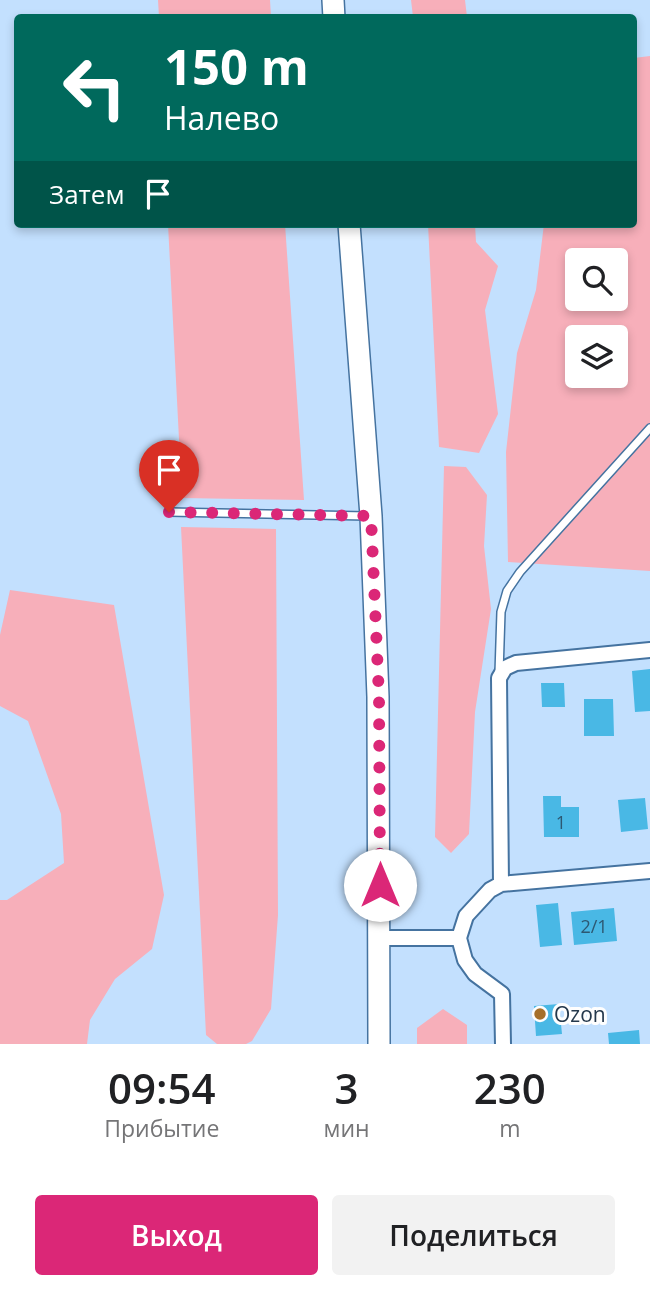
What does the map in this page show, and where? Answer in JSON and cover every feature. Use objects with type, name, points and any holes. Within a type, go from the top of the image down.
[{"type":"street","points":[[349,228],[371,516],[379,697],[379,1044]]},
{"type":"street","points":[[501,884],[499,678],[505,668],[516,663],[650,650]]},
{"type":"street","points":[[503,1044],[502,994],[475,974],[465,960],[459,937],[466,916],[479,900],[501,884],[650,871]]},
{"type":"street","points":[[380,938],[459,937]]},
{"type":"lane","points":[[499,678],[501,612],[507,591],[520,572],[650,428]]},
{"type":"lane","points":[[169,512],[371,516]]},
{"type":"shaded area","points":[[158,0],[270,0],[271,14],[159,14]]},
{"type":"shaded area","points":[[411,0],[465,0],[467,14],[413,14]]},
{"type":"shaded area","points":[[650,56],[650,571],[508,562],[506,452],[517,353],[536,290],[544,228],[637,228],[637,58]]},
{"type":"shaded area","points":[[168,228],[285,228],[304,500],[182,498]]},
{"type":"shaded area","points":[[428,228],[475,228],[476,242],[498,266],[485,310],[498,414],[479,453],[439,447]]},
{"type":"shaded area","points":[[444,466],[466,467],[487,495],[484,546],[491,609],[475,712],[469,834],[451,853],[435,837]]},
{"type":"shaded area","points":[[181,527],[276,529],[278,915],[271,1009],[252,1041],[246,1044],[217,1044],[206,1035]]},
{"type":"shaded area","points":[[10,590],[114,605],[164,895],[152,949],[115,979],[90,1020],[87,1044],[0,1044],[0,900],[7,900],[64,863],[61,814],[28,721],[0,706],[0,635]]},
{"type":"shaded area","points":[[443,1009],[467,1025],[467,1044],[417,1044],[417,1028]]},
{"type":"building","points":[[650,669],[650,711],[635,712],[632,671]]},
{"type":"building","points":[[541,683],[564,683],[565,707],[542,707]]},
{"type":"building","points":[[584,699],[613,699],[614,736],[584,736]]},
{"type":"building","points":[[543,796],[561,796],[561,807],[579,807],[579,837],[544,837]]},
{"type":"building","points":[[645,798],[648,829],[621,832],[618,800]]},
{"type":"building","points":[[558,903],[562,945],[540,947],[536,905]]},
{"type":"building","points":[[614,908],[617,941],[574,945],[571,912]]},
{"type":"building","points":[[559,1004],[562,1034],[536,1036],[534,1006]]},
{"type":"building","points":[[639,1030],[640,1044],[609,1044],[608,1033]]},
{"type":"place","name":"Ozon","points":[[540,1014]]},
{"type":"route","points":[[169,512],[371,516],[379,697],[380,885]]}]
